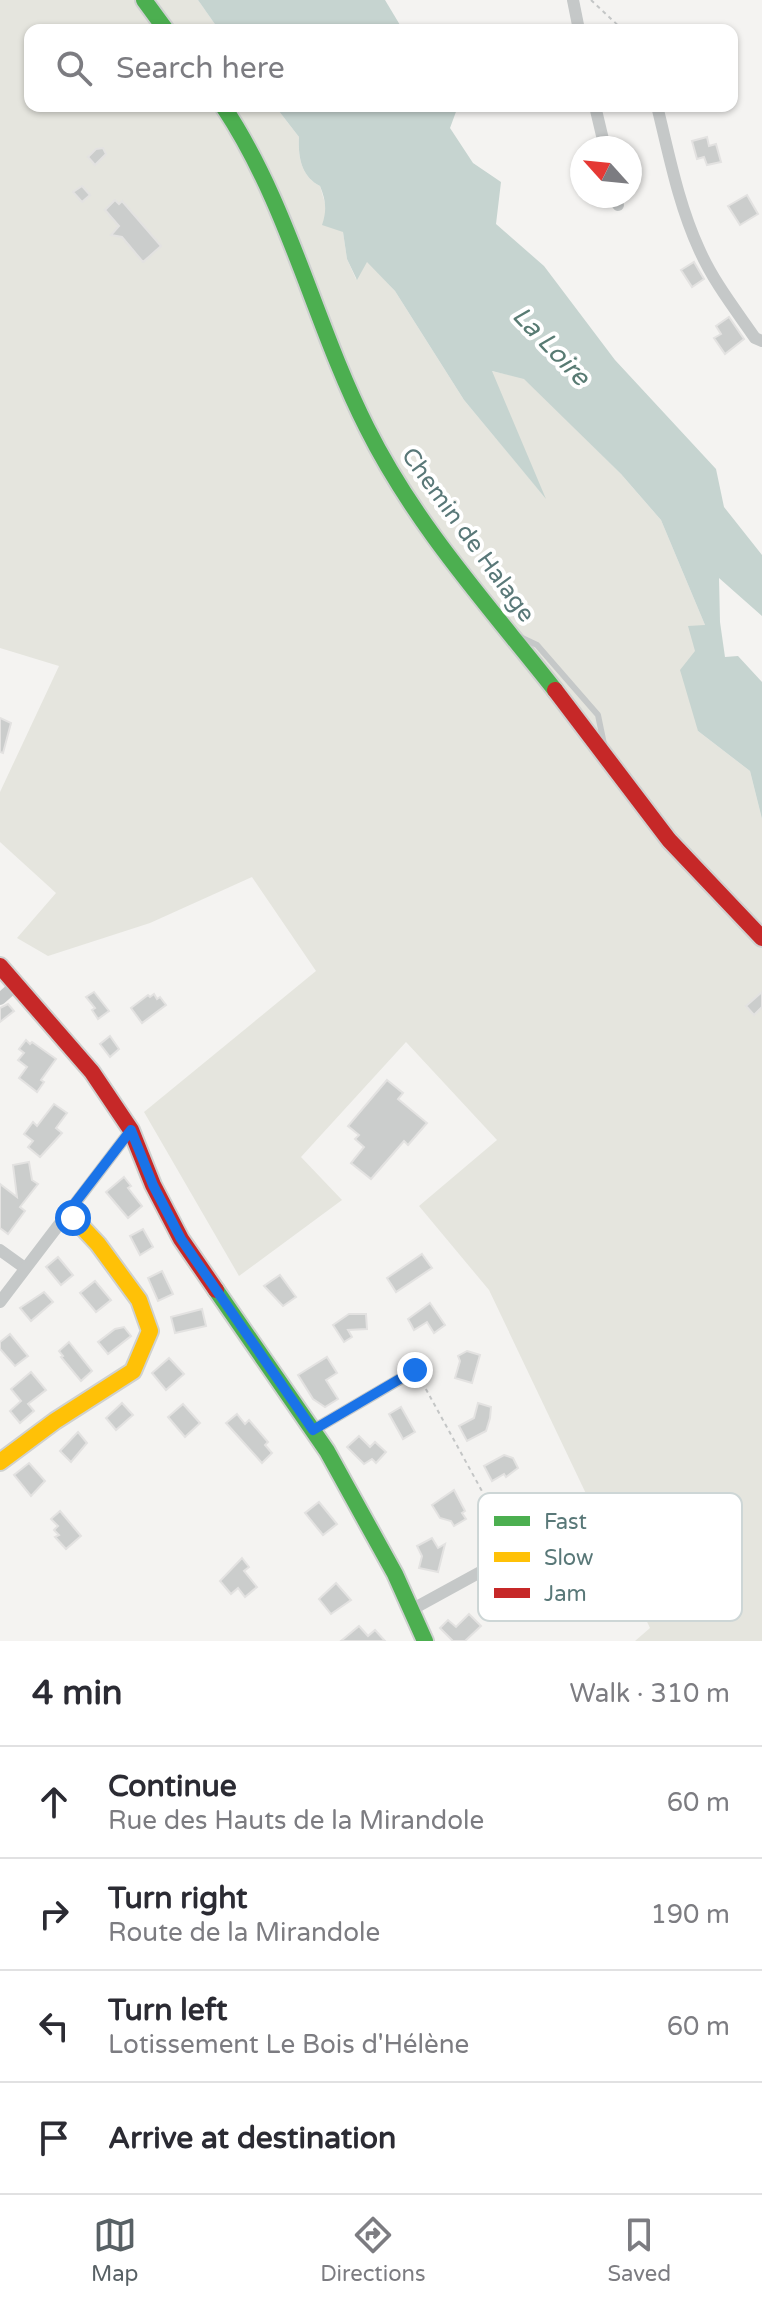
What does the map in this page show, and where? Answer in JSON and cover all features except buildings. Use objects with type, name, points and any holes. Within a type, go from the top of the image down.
[{"type":"street","points":[[144,0],[162,24]]},
{"type":"street","points":[[573,0],[578,24]]},
{"type":"street","name":"Chemin de Halage","points":[[227,112],[248,141],[263,170],[329,344],[389,470],[425,524],[503,628],[690,864],[762,938]]},
{"type":"street","points":[[596,112],[602,136]]},
{"type":"street","points":[[658,112],[679,197],[699,249],[724,294],[755,338],[762,341]]},
{"type":"street","points":[[0,966],[92,1072],[131,1130],[153,1185],[181,1239],[313,1430],[388,1560],[425,1641]]},
{"type":"street","points":[[0,999],[16,985]]},
{"type":"street","points":[[0,1302],[131,1130]]},
{"type":"street","points":[[0,1462],[55,1421],[133,1371],[150,1331],[139,1300],[98,1244],[68,1212]]},
{"type":"street","points":[[0,1250],[25,1268]]},
{"type":"street","points":[[313,1430],[417,1369]]},
{"type":"street","points":[[411,1610],[478,1573]]},
{"type":"path","points":[[591,0],[617,24]]},
{"type":"path","points":[[417,1369],[487,1493]]},
{"type":"shaded area","points":[[0,0],[198,0],[215,24],[24,24],[24,112],[280,112],[299,137],[302,165],[309,177],[320,186],[327,210],[343,232],[347,259],[356,279],[367,261],[395,291],[464,400],[544,496],[491,371],[524,378],[621,474],[661,520],[705,625],[695,651],[698,731],[750,771],[762,819],[762,1641],[635,1641],[650,1628],[647,1621],[742,1621],[742,1493],[586,1493],[489,1290],[419,1206],[497,1140],[406,1042],[301,1157],[342,1200],[239,1276],[144,1112],[316,971],[252,877],[150,923],[48,956],[17,938],[56,893],[0,842],[0,792],[59,666],[0,648]]},
{"type":"water","points":[[198,0],[385,0],[399,24],[215,24]]},
{"type":"water","name":"La Loire","points":[[280,112],[456,112],[450,128],[473,163],[501,182],[496,224],[544,266],[615,360],[716,469],[724,507],[762,555],[762,616],[719,578],[725,657],[738,656],[762,682],[762,819],[750,771],[698,731],[680,670],[695,651],[688,626],[705,625],[661,520],[621,474],[524,379],[492,371],[546,499],[464,400],[395,291],[367,262],[357,280],[347,259],[343,232],[322,225],[324,196],[320,186],[309,177],[302,165],[299,137]]},
{"type":"traffic: fast","points":[[144,0],[162,24]]},
{"type":"traffic: fast","points":[[227,112],[266,183],[348,388],[386,464],[430,532],[555,690]]},
{"type":"traffic: fast","points":[[216,1290],[327,1451],[395,1574],[425,1641]]},
{"type":"traffic: slow","points":[[0,1462],[55,1421],[133,1371],[150,1331],[139,1300],[98,1244],[68,1212]]},
{"type":"traffic: jam","points":[[555,690],[669,840],[762,938]]},
{"type":"traffic: jam","points":[[0,966],[92,1072],[131,1130],[153,1185],[181,1239],[216,1290]]},
{"type":"route","points":[[73,1218],[68,1212],[131,1130],[153,1185],[181,1239],[313,1430],[415,1370]]}]
